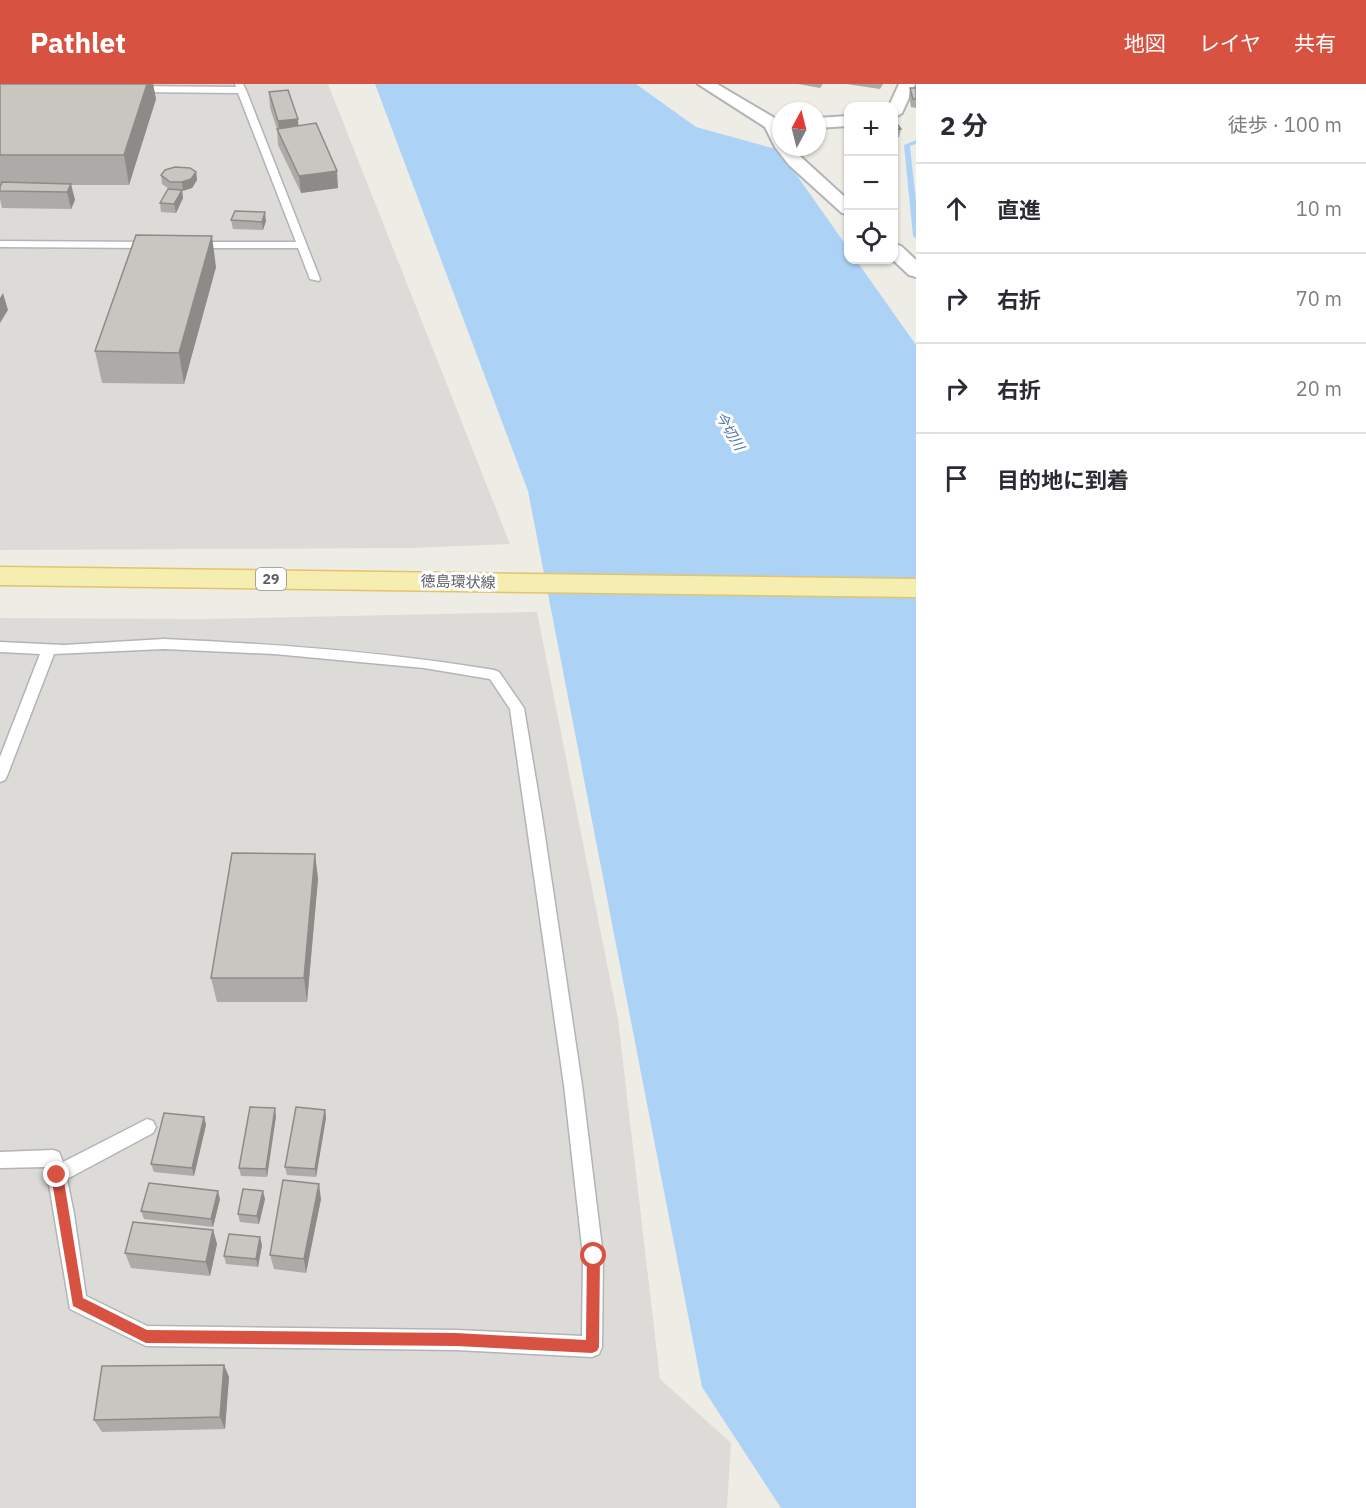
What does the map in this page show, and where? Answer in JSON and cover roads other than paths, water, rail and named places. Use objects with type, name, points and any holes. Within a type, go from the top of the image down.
[{"type":"main road","name":"徳島環状線","points":[[0,576],[916,588]]},
{"type":"street","points":[[706,84],[772,121]]},
{"type":"street","points":[[898,114],[907,84]]},
{"type":"street","points":[[826,123],[844,122]]},
{"type":"street","points":[[812,157],[844,202]]},
{"type":"street","points":[[898,254],[916,271]]},
{"type":"lane","points":[[127,89],[241,87],[315,279]]},
{"type":"lane","points":[[0,244],[163,245]]},
{"type":"lane","points":[[186,245],[302,246]]},
{"type":"lane","points":[[0,646],[49,649],[164,644],[274,649],[424,663],[494,675],[517,708],[536,828],[573,1085],[594,1256],[592,1347],[456,1340],[146,1336],[77,1302],[53,1158],[0,1160]]},
{"type":"lane","points":[[0,776],[49,649]]},
{"type":"lane","points":[[57,1175],[147,1127]]},
{"type":"water","name":"今切川","points":[[375,84],[636,84],[696,127],[772,148],[772,156],[783,156],[844,242],[844,264],[859,264],[916,345],[916,1508],[781,1508],[702,1387],[528,491]]},
{"type":"waterway","points":[[916,142],[907,145],[916,236]]}]
